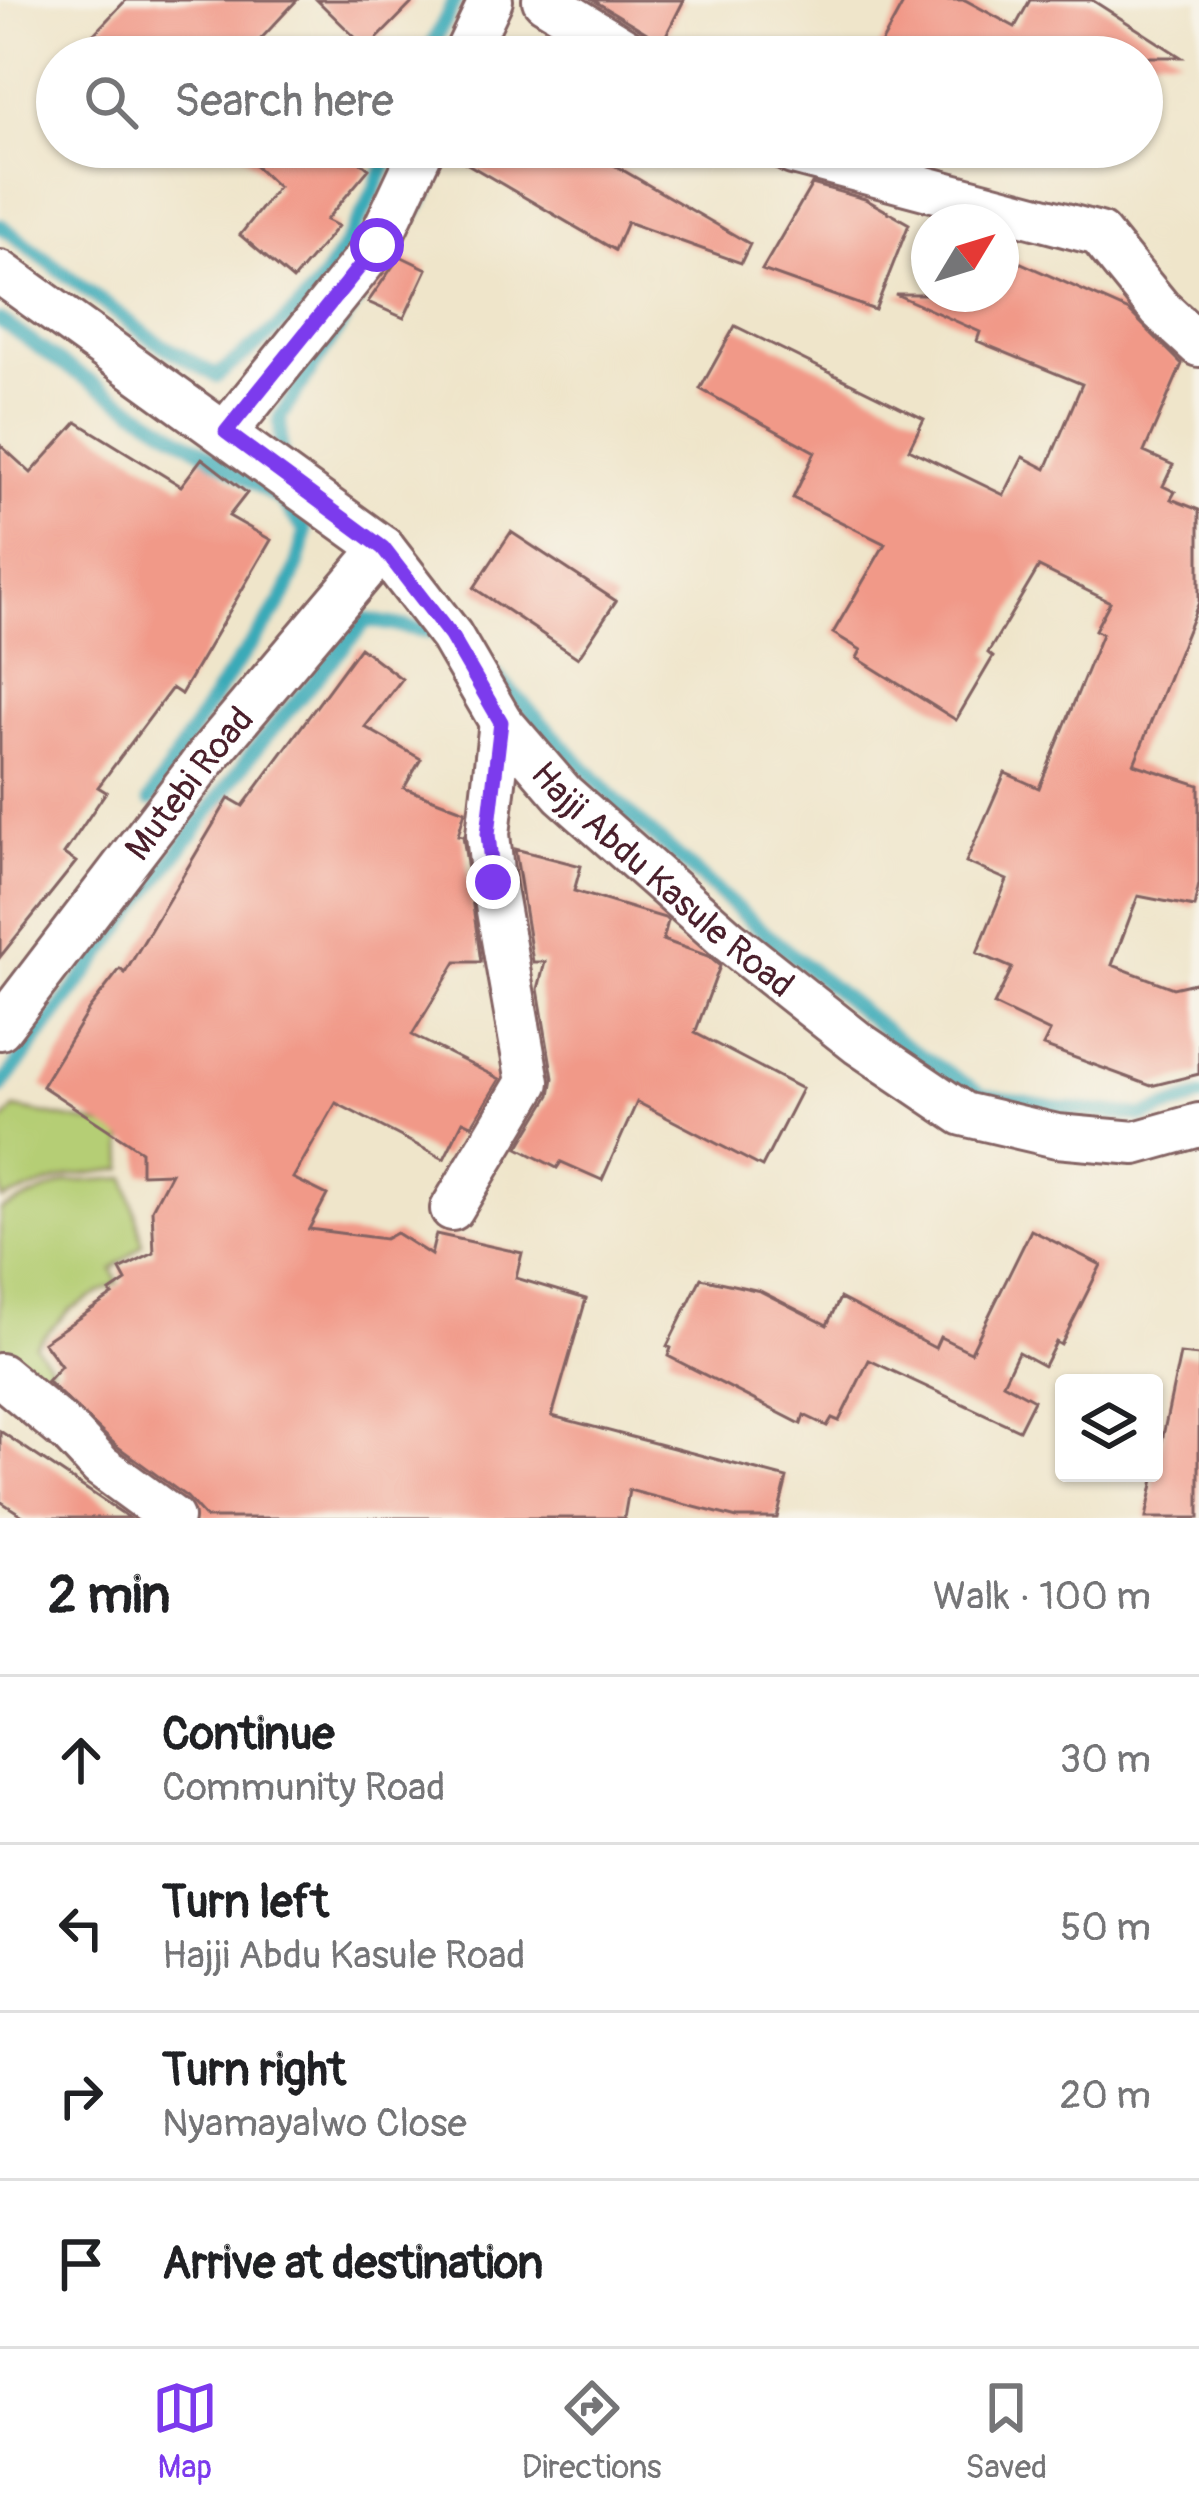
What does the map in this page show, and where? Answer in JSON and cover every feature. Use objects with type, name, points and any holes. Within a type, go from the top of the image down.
[{"type":"street","points":[[474,36],[490,0]]},
{"type":"street","points":[[544,0],[603,36]]},
{"type":"street","points":[[226,432],[377,245],[413,168]]},
{"type":"street","points":[[850,168],[1099,234],[1160,309],[1199,345]]},
{"type":"street","name":"Hajji Abdu Kasule Road","points":[[0,272],[383,548],[451,636],[501,722],[563,794],[728,940],[859,1043],[963,1114],[1058,1136],[1135,1143],[1199,1125]]},
{"type":"street","name":"Mutebi Road","points":[[0,1028],[210,753],[383,548]]},
{"type":"street","points":[[452,1209],[529,1082],[488,834],[501,722]]},
{"type":"street","points":[[0,1375],[101,1466],[172,1518]]},
{"type":"green space","points":[[15,1108],[123,1129],[124,1169],[70,1176],[2,1200],[0,1125]]},
{"type":"green space","points":[[126,1178],[143,1244],[112,1270],[118,1282],[71,1309],[35,1345],[52,1367],[30,1383],[0,1355],[0,1210],[67,1182]]},
{"type":"building","points":[[126,0],[297,0],[264,36],[92,36]]},
{"type":"building","points":[[317,0],[415,0],[380,36],[354,36]]},
{"type":"building","points":[[593,0],[684,0],[666,36],[650,35]]},
{"type":"building","points":[[905,0],[965,0],[1015,27],[1030,0],[1092,0],[1148,36],[885,36]]},
{"type":"building","points":[[1163,45],[1181,57],[1163,57]]},
{"type":"building","points":[[258,168],[369,169],[326,220],[338,226],[293,280],[240,235],[278,187]]},
{"type":"building","points":[[474,168],[619,168],[750,244],[741,263],[627,222],[615,250]]},
{"type":"building","points":[[812,184],[865,199],[909,224],[875,310],[762,270]]},
{"type":"building","points":[[400,256],[427,269],[404,318],[368,302]]},
{"type":"building","points":[[1019,262],[1129,311],[1182,364],[1144,452],[1173,465],[1163,486],[1175,492],[1171,499],[1199,510],[1199,602],[1134,764],[1199,785],[1199,884],[1194,907],[1138,896],[1112,965],[1173,988],[1199,982],[1199,1074],[1151,1086],[1043,1046],[1050,1032],[994,1005],[1012,968],[977,953],[1007,880],[966,862],[1005,773],[1039,788],[1102,634],[1095,630],[1110,602],[1039,567],[988,653],[993,657],[956,720],[857,658],[861,650],[833,633],[885,544],[793,498],[815,452],[700,389],[735,326],[924,419],[909,449],[1004,495],[1023,457],[1046,469],[1082,384],[977,341],[980,332],[935,312],[1019,312]]},
{"type":"building","points":[[77,422],[181,486],[202,458],[247,493],[229,516],[271,540],[181,694],[172,688],[98,787],[106,792],[64,854],[76,862],[0,957],[0,445],[31,473]]},
{"type":"building","points":[[511,532],[616,601],[578,658],[474,588]]},
{"type":"building","points":[[360,647],[402,679],[365,727],[421,759],[404,788],[465,811],[458,835],[463,836],[481,962],[456,962],[412,1035],[500,1079],[472,1125],[463,1121],[444,1159],[336,1103],[293,1178],[327,1195],[309,1229],[385,1239],[396,1233],[431,1255],[436,1234],[522,1253],[516,1278],[586,1299],[552,1416],[787,1478],[777,1518],[737,1518],[629,1490],[624,1518],[206,1518],[187,1497],[118,1447],[47,1381],[61,1366],[43,1342],[113,1295],[110,1292],[126,1281],[120,1270],[154,1253],[152,1209],[171,1173],[141,1174],[141,1151],[42,1086],[89,1009],[120,969],[125,973],[229,798],[243,806]]},
{"type":"building","points":[[515,849],[581,866],[574,891],[665,918],[663,940],[708,956],[720,966],[695,1033],[802,1089],[762,1167],[637,1102],[602,1180],[561,1162],[557,1168],[518,1148],[550,1095],[553,1078],[538,989],[545,962],[533,962]]},
{"type":"building","points":[[1031,1230],[1101,1265],[1061,1345],[1056,1342],[1044,1366],[1018,1352],[1003,1383],[1034,1400],[1019,1430],[869,1360],[839,1421],[832,1418],[827,1426],[804,1415],[801,1424],[668,1356],[671,1348],[667,1346],[701,1278],[760,1291],[827,1325],[840,1298],[935,1348],[940,1337],[971,1352]]},
{"type":"building","points":[[1180,1354],[1199,1356],[1199,1518],[1146,1518],[1153,1482],[1163,1482],[1163,1436]]},
{"type":"building","points":[[0,1431],[129,1518],[26,1518],[0,1501]]},
{"type":"waterway","points":[[437,36],[455,0]]},
{"type":"waterway","points":[[0,225],[152,339],[217,376],[311,294],[352,233],[383,168]]},
{"type":"waterway","points":[[413,214],[437,168]]},
{"type":"waterway","points":[[286,467],[280,417],[357,300]]},
{"type":"waterway","points":[[0,320],[281,500],[305,530],[286,593],[150,800]]},
{"type":"waterway","points":[[0,1088],[261,742],[367,620],[438,633]]},
{"type":"waterway","points":[[487,666],[627,812],[754,924],[902,1044],[983,1095],[1143,1116],[1199,1097]]},
{"type":"route","points":[[377,245],[226,432],[383,548],[451,636],[501,722],[488,834],[493,882]]}]
